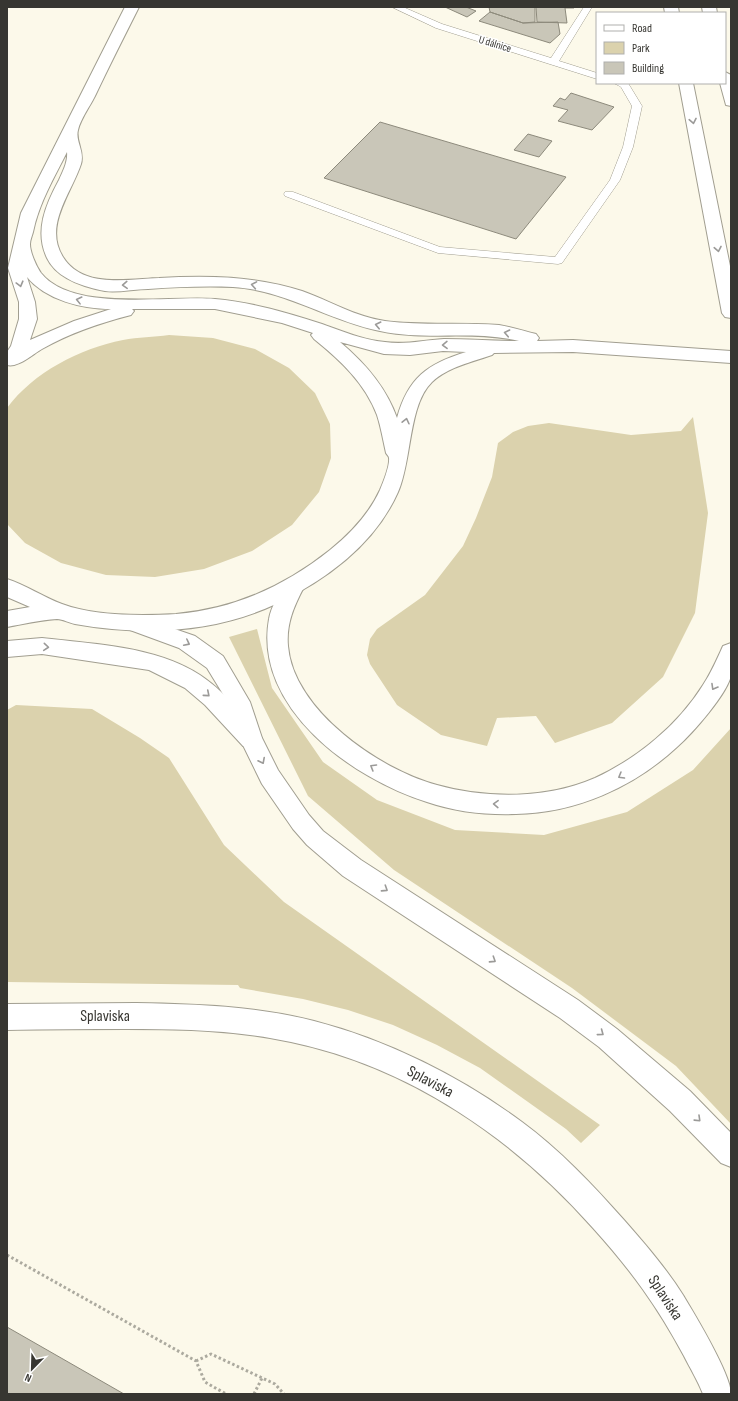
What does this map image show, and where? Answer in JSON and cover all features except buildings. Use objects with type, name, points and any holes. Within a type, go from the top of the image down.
[{"type":"main road","points":[[9,361],[20,346],[26,331],[29,312],[28,302],[22,290],[16,268],[30,213],[132,7]]},
{"type":"main road","points":[[726,80],[731,102]]},
{"type":"main road","points":[[686,84],[731,313]]},
{"type":"main road","points":[[70,131],[75,158],[55,202],[49,232],[49,244],[55,260],[81,278],[108,286],[193,280],[246,284],[283,292],[310,300],[345,315],[381,326],[417,330],[500,331],[573,346]]},
{"type":"main road","points":[[22,246],[27,263],[33,274],[42,284],[53,291],[84,301],[105,304],[222,305],[266,312],[358,342],[384,348],[410,349],[443,345],[498,347],[573,346],[731,357]]},
{"type":"main road","points":[[9,361],[42,341],[96,318],[159,305]]},
{"type":"main road","points":[[306,325],[340,350],[374,390],[384,408],[391,428],[398,459]]},
{"type":"main road","points":[[7,587],[59,611],[99,620],[138,624],[181,622],[220,615],[258,604],[294,587],[326,566],[370,522],[382,504],[391,486],[410,404],[415,391],[425,379],[433,372],[459,360],[498,347]]},
{"type":"main road","points":[[294,587],[285,602],[279,618],[277,634],[278,651],[289,683],[308,715],[338,744],[380,771],[406,784],[434,794],[463,801],[493,804],[527,804],[560,799],[591,790],[620,778],[672,739],[693,717],[712,690],[731,652]]},
{"type":"main road","points":[[7,619],[59,611]]},
{"type":"main road","points":[[138,624],[187,642],[215,662],[239,702],[251,739],[270,777],[301,822],[315,838],[352,868],[569,1010],[608,1038],[680,1101],[731,1153]]},
{"type":"main road","points":[[7,649],[26,646],[42,646],[152,662],[193,682],[213,699],[251,739]]},
{"type":"main road","name":"Splaviska","points":[[7,1017],[159,1016],[209,1018],[260,1024],[315,1034],[363,1050],[410,1070],[498,1121],[535,1150],[598,1210],[634,1253],[669,1300],[713,1381],[718,1394]]},
{"type":"lane","name":"U dálnice","points":[[396,7],[438,26],[596,76]]},
{"type":"lane","points":[[553,62],[588,7]]},
{"type":"lane","points":[[289,194],[438,250],[558,261],[615,180],[628,148],[637,106],[622,84]]},
{"type":"path","points":[[7,1255],[196,1361],[205,1382],[226,1394]]},
{"type":"path","points":[[196,1361],[211,1354],[275,1384],[284,1394]]},
{"type":"path","points":[[254,1394],[262,1378]]},
{"type":"green space","points":[[169,335],[213,338],[255,349],[289,368],[315,393],[330,424],[331,458],[319,492],[292,525],[252,551],[204,569],[155,577],[106,575],[61,563],[25,543],[7,524],[7,408],[30,383],[44,373],[74,356],[90,349],[123,340]]},
{"type":"green space","points":[[693,417],[708,513],[695,613],[663,677],[612,723],[555,743],[536,716],[497,718],[487,746],[441,735],[397,705],[370,664],[367,655],[370,639],[377,629],[425,595],[463,546],[492,477],[498,443],[513,432],[528,426],[549,423],[631,435],[681,431]]},
{"type":"green space","points":[[257,629],[272,688],[323,762],[377,800],[455,830],[544,835],[627,812],[693,770],[731,728],[731,1124],[676,1066],[572,988],[394,870],[308,796],[229,637]]},
{"type":"green space","points":[[16,705],[92,709],[140,738],[169,758],[224,845],[284,902],[600,1125],[581,1143],[566,1129],[480,1068],[437,1045],[393,1025],[348,1010],[303,999],[240,988],[238,985],[7,982],[7,710]]}]
